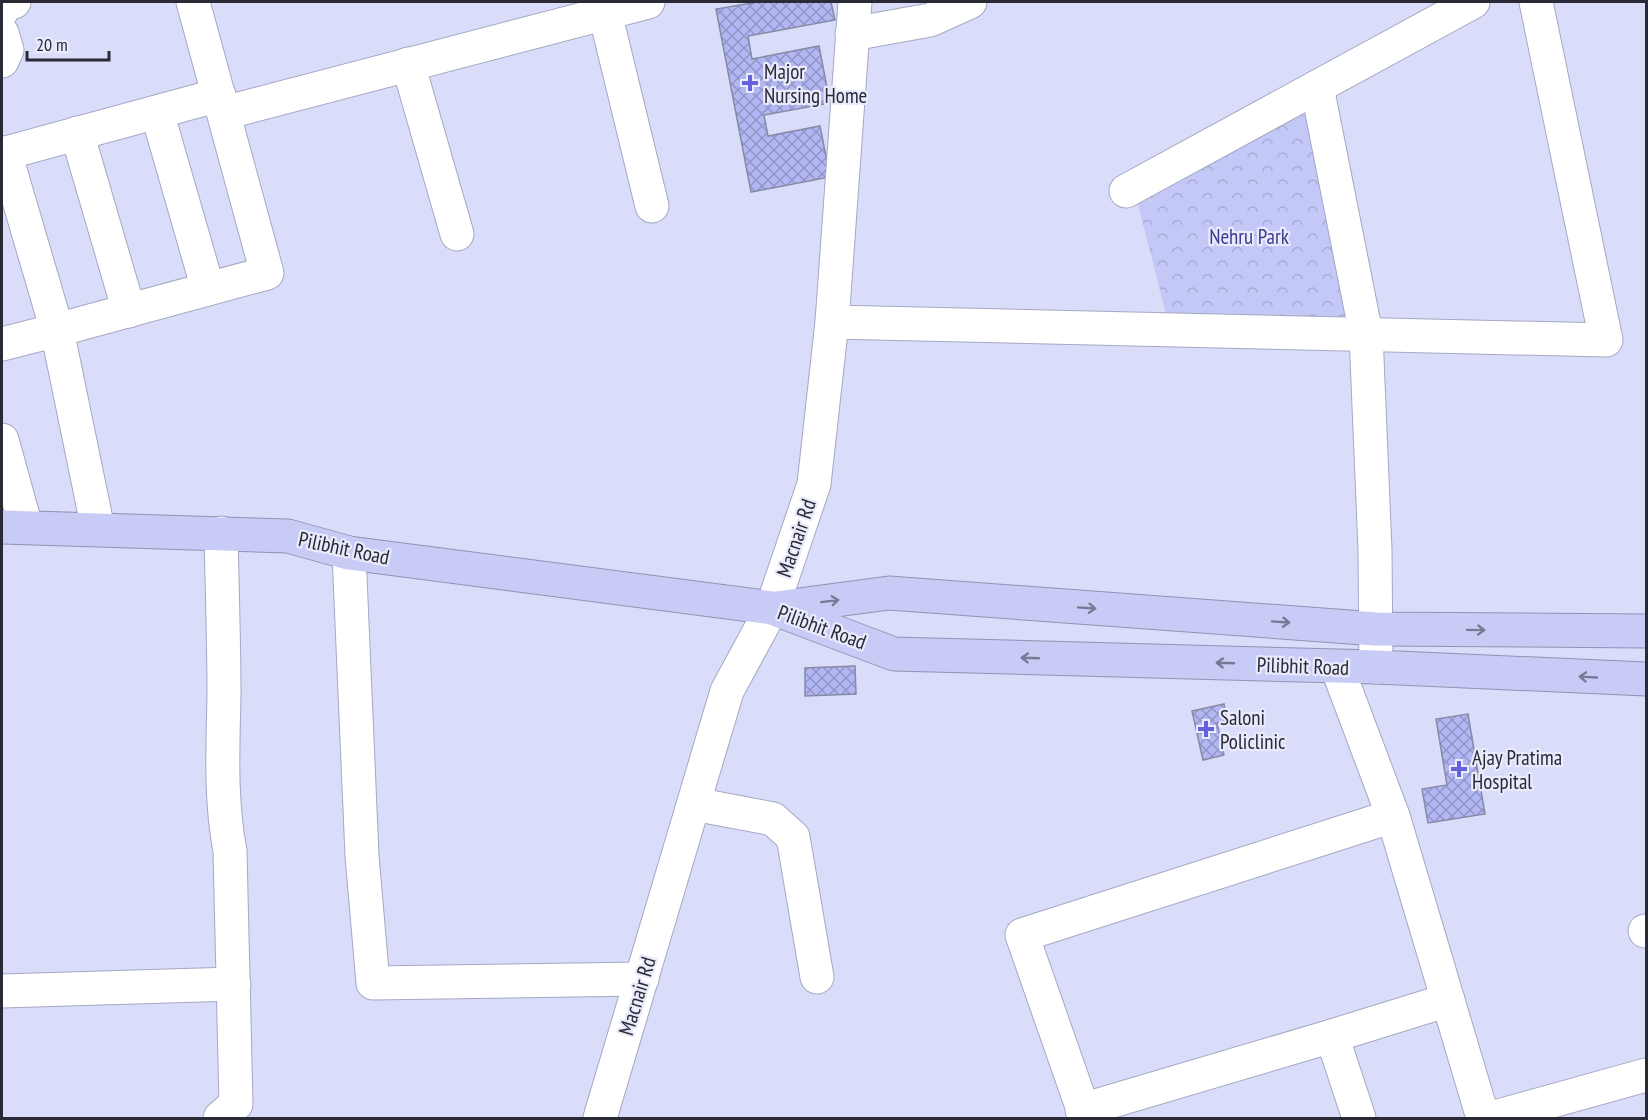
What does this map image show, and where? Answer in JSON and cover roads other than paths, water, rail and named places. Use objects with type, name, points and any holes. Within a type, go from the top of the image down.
[{"type":"highway","name":"Pilibhit Road","points":[[14,527],[288,536],[349,553],[772,608],[894,654],[1376,667],[1647,679]]},
{"type":"highway","points":[[772,608],[889,593],[1376,629],[1647,631]]},
{"type":"street","points":[[2,11],[4,5],[14,2]]},
{"type":"street","points":[[2,344],[267,273],[193,2]]},
{"type":"street","name":"Macnair Rd","points":[[600,1119],[728,691],[772,608],[814,484],[832,322],[855,2]]},
{"type":"street","points":[[852,34],[930,20],[970,2]]},
{"type":"street","points":[[1126,191],[1473,2]]},
{"type":"street","points":[[832,322],[1606,340],[1536,2]]},
{"type":"street","points":[[98,529],[57,330],[3,154],[157,112],[221,104],[408,64],[629,5],[652,206]]},
{"type":"street","points":[[2,33],[7,50],[2,61]]},
{"type":"street","points":[[408,64],[457,234]]},
{"type":"street","points":[[1317,87],[1366,334],[1375,550],[1376,667]]},
{"type":"street","points":[[157,112],[208,289]]},
{"type":"street","points":[[77,133],[129,310]]},
{"type":"street","points":[[2,440],[14,527]]},
{"type":"street","points":[[220,1119],[236,1104],[230,851],[225,826],[223,786],[224,673],[221,533]]},
{"type":"street","points":[[349,553],[362,856],[372,983],[642,979]]},
{"type":"street","points":[[1337,667],[1394,816],[1483,1119]]},
{"type":"street","points":[[694,804],[773,819],[792,837],[817,977]]},
{"type":"street","points":[[1394,816],[1022,935],[1084,1114],[1448,1000]]},
{"type":"street","points":[[2,991],[234,984]]},
{"type":"street","points":[[1332,1036],[1359,1119]]},
{"type":"street","points":[[1491,1119],[1647,1075]]},
{"type":"place","name":"Major Nursing Home","points":[[750,83]]},
{"type":"place","name":"Saloni Policlinic","points":[[1206,729]]},
{"type":"place","name":"Ajay Pratima Hospital","points":[[1459,769]]},
{"type":"park label","name":"Nehru Park","points":[[1249,236]]}]
